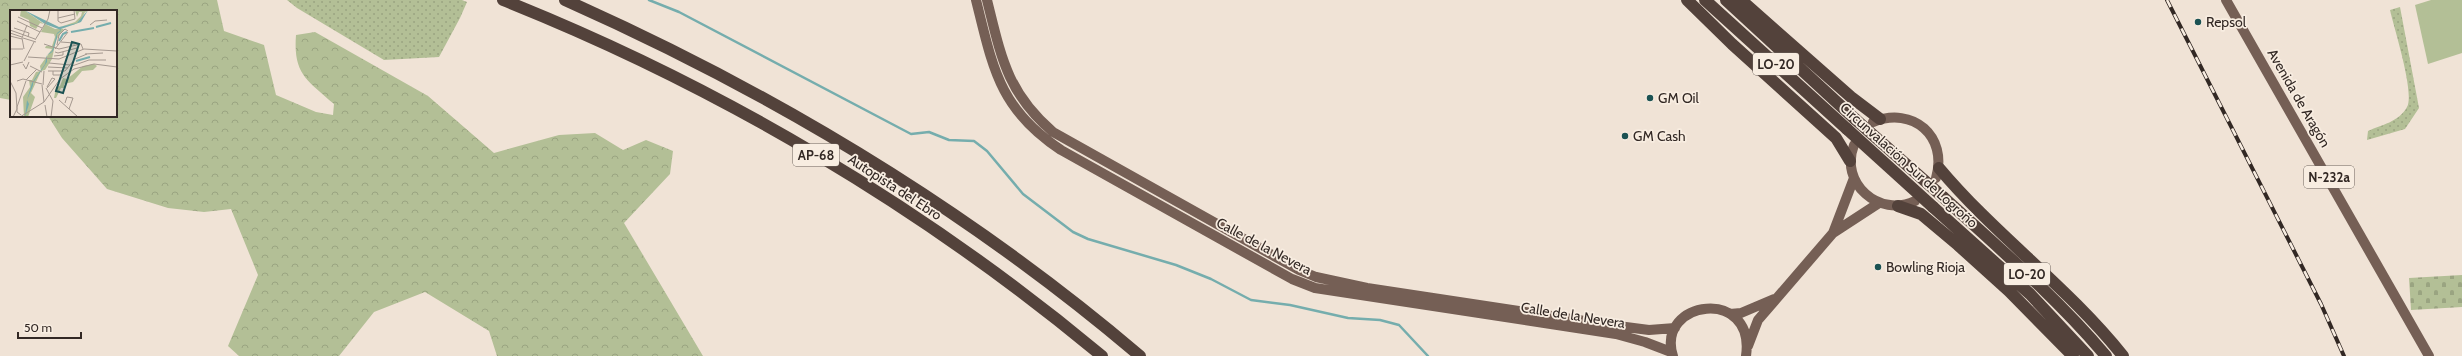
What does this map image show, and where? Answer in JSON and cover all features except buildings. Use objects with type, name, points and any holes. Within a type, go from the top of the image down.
[{"type":"highway","name":"Autopista del Ebro","points":[[503,0],[664,72],[746,115],[820,157],[892,201],[966,252],[1029,298],[1102,356]]},
{"type":"highway","name":"Autopista del Ebro","points":[[565,0],[712,69],[859,152],[997,244],[1140,356]]},
{"type":"highway","points":[[1687,0],[1732,44],[1836,138],[1850,161]]},
{"type":"highway","name":"Circunvalación Sur de Logroño","points":[[1705,0],[2030,294],[2088,356]]},
{"type":"highway","name":"Circunvalación Sur de Logroño","points":[[1726,0],[1855,119],[2021,268],[2073,319],[2106,356]]},
{"type":"highway","points":[[1741,0],[1877,120]]},
{"type":"highway","points":[[1938,173],[2057,285],[2123,356]]},
{"type":"highway","points":[[1898,206],[1921,214],[1952,239],[2009,291],[2073,356]]},
{"type":"main road","name":"Calle de la Nevera","points":[[976,0],[999,83],[1013,107],[1031,128],[1061,150],[1292,279],[1315,288],[1616,334],[1645,342],[1672,354]]},
{"type":"main road","name":"Calle de la Nevera","points":[[987,0],[1005,67],[1017,92],[1038,119],[1053,132],[1299,270],[1316,277],[1367,288],[1618,326],[1649,330],[1675,328]]},
{"type":"main road","name":"Avenida de Aragón","points":[[2226,0],[2429,356]]},
{"type":"main road","points":[[1877,120],[1893,117],[1906,118],[1920,124],[1930,134],[1937,147],[1938,173]]},
{"type":"main road","points":[[1854,145],[1850,161],[1854,178],[1860,188],[1879,203],[1898,206],[1915,201]]},
{"type":"main road","points":[[1833,233],[1854,178]]},
{"type":"main road","points":[[1747,351],[1758,320],[1833,233],[1879,203]]},
{"type":"main road","points":[[1730,314],[1748,310],[1777,298]]},
{"type":"main road","points":[[1672,354],[1671,340],[1675,328],[1683,318],[1694,310],[1717,308],[1730,314],[1741,325],[1747,351]]},
{"type":"green space","points":[[0,0],[217,0],[224,31],[264,45],[276,95],[316,112],[333,115],[334,104],[316,89],[304,75],[297,59],[296,48],[296,35],[315,32],[428,96],[494,153],[559,135],[595,133],[623,150],[646,140],[673,151],[670,174],[624,223],[703,356],[497,356],[489,331],[425,292],[374,312],[339,356],[239,356],[228,346],[258,275],[231,209],[204,212],[168,208],[107,189],[62,138],[49,117],[117,117],[117,10],[10,10],[10,100],[0,98]]},
{"type":"green space","points":[[287,0],[462,0],[467,2],[439,57],[384,60],[297,8]]},
{"type":"green space","points":[[2431,0],[2462,0],[2462,53],[2428,64],[2415,5]]},
{"type":"green space","points":[[2400,7],[2419,108],[2405,129],[2367,140],[2368,131],[2395,120],[2404,112],[2409,100],[2406,75],[2390,10]]},
{"type":"green space","points":[[2462,275],[2462,307],[2411,310],[2409,278]]},
{"type":"waterway","points":[[649,0],[679,12],[911,134],[929,132],[949,140],[974,141],[987,151],[1023,194],[1073,232],[1088,239],[1176,265],[1211,279],[1251,300],[1290,305],[1348,318],[1380,320],[1399,325],[1428,356]]},
{"type":"railway","points":[[2167,0],[2321,304],[2344,356]]},
{"type":"place","name":"Repsol","points":[[2198,22]]},
{"type":"place","name":"GM Oil","points":[[1650,98]]},
{"type":"place","name":"GM Cash","points":[[1625,136]]},
{"type":"place","name":"Bowling Rioja","points":[[1878,267]]}]
